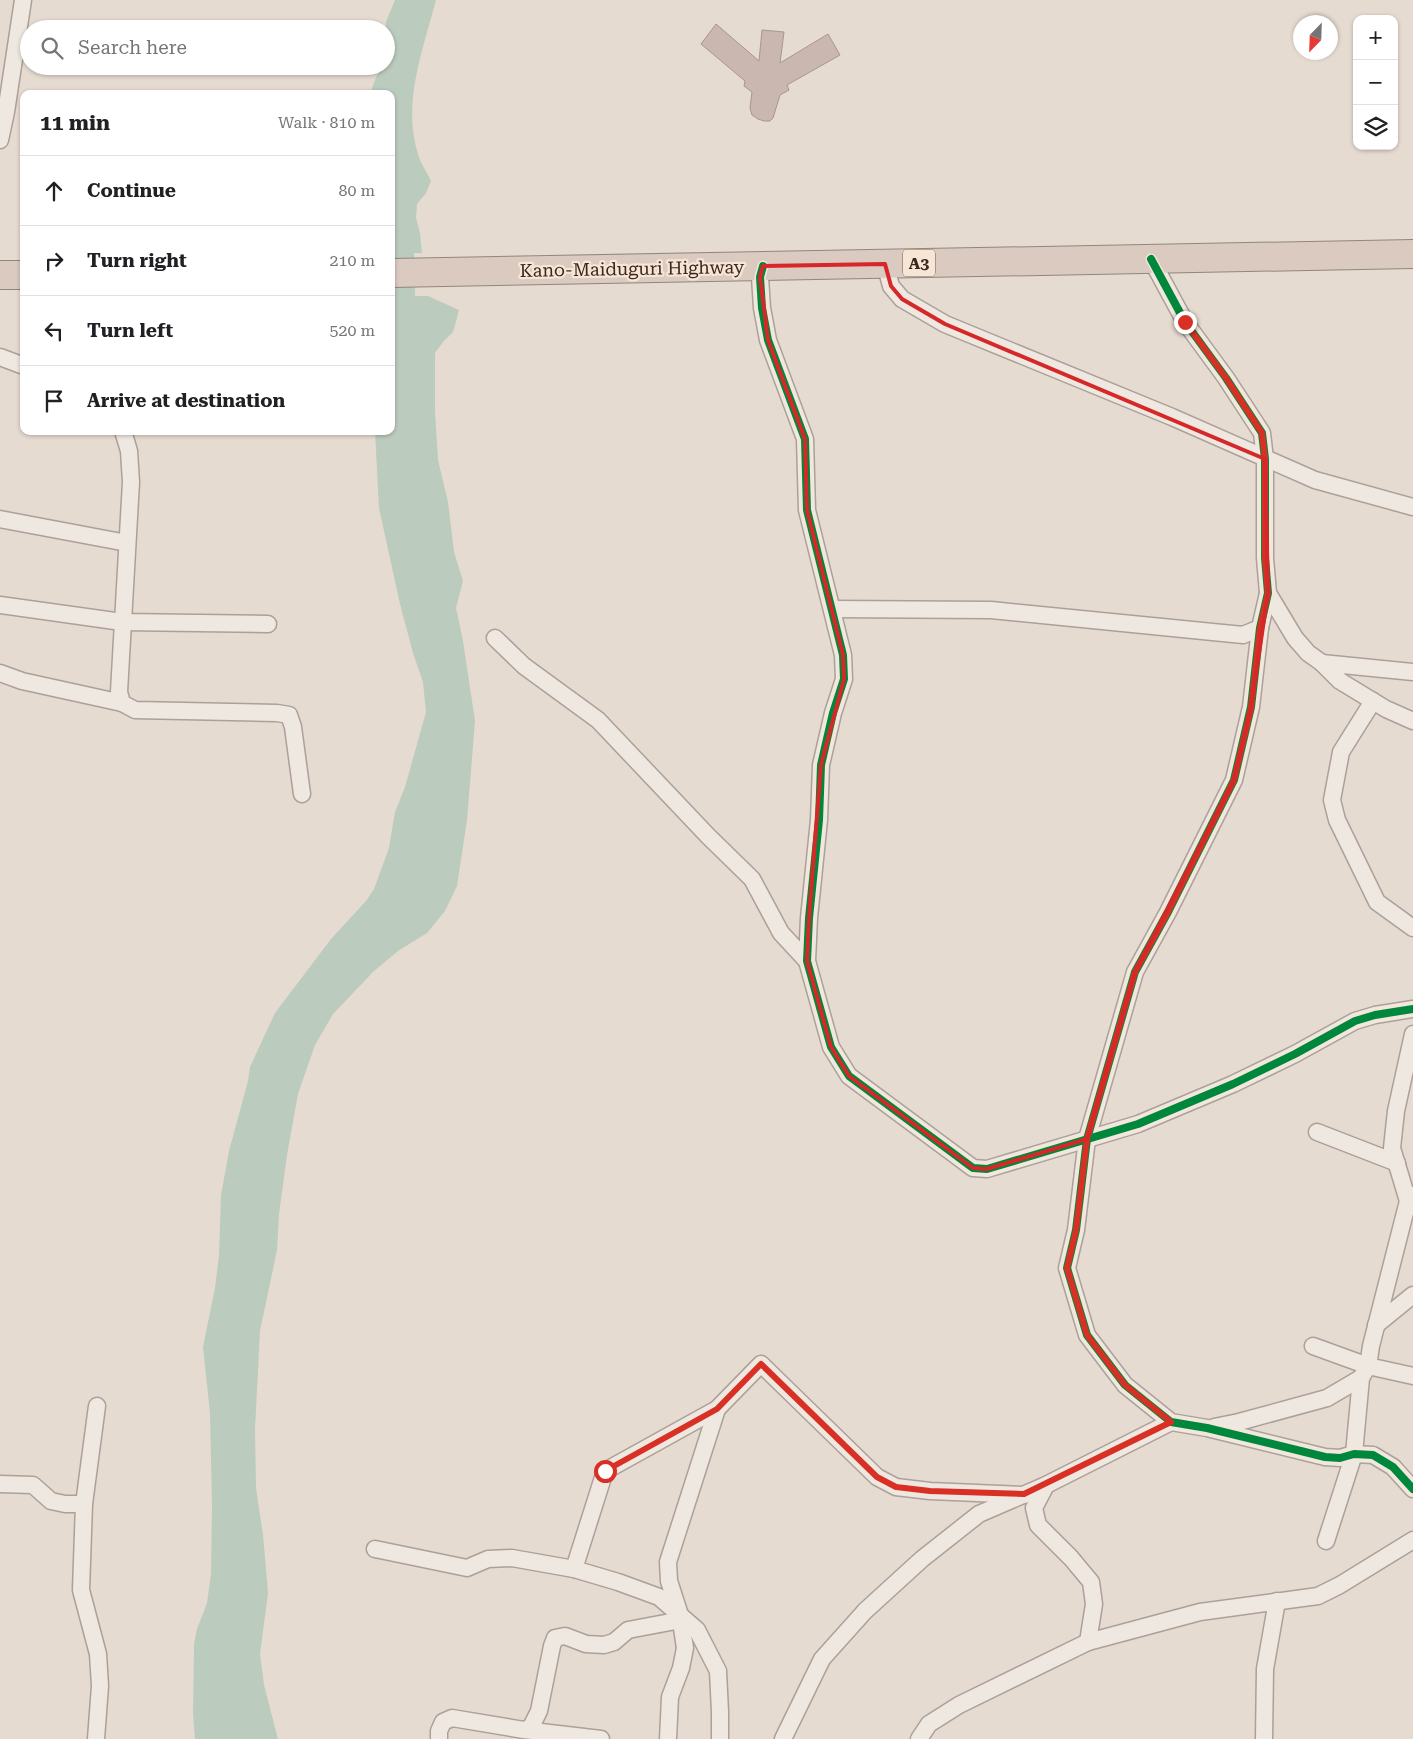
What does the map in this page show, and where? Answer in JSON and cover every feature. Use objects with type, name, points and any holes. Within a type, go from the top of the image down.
[{"type":"highway","name":"Kano-Maiduguri Highway","points":[[395,273],[1413,254]]},
{"type":"highway","points":[[0,275],[20,275]]},
{"type":"street","points":[[20,20],[23,0]]},
{"type":"street","points":[[0,140],[20,20]]},
{"type":"street","points":[[1151,259],[1185,322],[1226,378],[1262,433],[1265,459],[1265,558],[1268,593],[1260,628],[1251,708],[1234,780],[1168,912],[1135,972],[1087,1139],[1076,1230],[1067,1268],[1087,1335],[1125,1385],[1171,1422],[1207,1428],[1325,1457],[1340,1458],[1354,1454],[1373,1455],[1393,1467],[1413,1489]]},
{"type":"street","points":[[885,264],[891,286],[902,299],[945,324],[1172,417],[1315,480],[1413,507]]},
{"type":"street","points":[[763,266],[760,277],[762,308],[768,340],[805,439],[807,510],[843,655],[844,679],[833,713],[821,765],[819,820],[808,918],[808,961],[831,1047],[849,1076],[973,1168],[987,1168],[1138,1124],[1233,1084],[1295,1054],[1355,1021],[1375,1014],[1413,1008]]},
{"type":"street","points":[[0,357],[20,364]]},
{"type":"street","points":[[122,703],[119,692],[131,482],[129,451],[124,435]]},
{"type":"street","points":[[0,519],[127,542]]},
{"type":"street","points":[[1268,593],[1295,638],[1308,653],[1322,663],[1340,681],[1373,701],[1413,721]]},
{"type":"street","points":[[0,605],[122,622],[268,624]]},
{"type":"street","points":[[832,608],[991,610],[1243,635],[1260,628]]},
{"type":"street","points":[[495,638],[524,666],[598,720],[708,836],[752,879],[781,933],[808,961]]},
{"type":"street","points":[[1322,663],[1413,672]]},
{"type":"street","points":[[0,673],[22,681],[122,703],[135,710],[277,713],[289,715],[293,727],[302,794]]},
{"type":"street","points":[[1373,701],[1341,752],[1332,800],[1336,820],[1377,902],[1413,928]]},
{"type":"street","points":[[1326,1541],[1354,1454],[1365,1372],[1411,1198],[1392,1148],[1396,1111],[1413,1034]]},
{"type":"street","points":[[1317,1132],[1397,1163]]},
{"type":"street","points":[[1392,1148],[1413,1178]]},
{"type":"street","points":[[1376,1325],[1413,1295]]},
{"type":"street","points":[[1313,1346],[1365,1372],[1413,1376]]},
{"type":"street","points":[[574,1569],[605,1471],[717,1409],[761,1364],[877,1477],[896,1487],[930,1491],[1024,1494]]},
{"type":"street","points":[[1207,1428],[1239,1422],[1327,1398],[1365,1372]]},
{"type":"street","points":[[96,1739],[100,1686],[98,1654],[81,1590],[84,1504],[97,1406]]},
{"type":"street","points":[[668,1739],[670,1697],[681,1668],[685,1648],[681,1618],[669,1581],[668,1562],[717,1409]]},
{"type":"street","points":[[783,1739],[822,1659],[865,1611],[922,1559],[979,1514],[1046,1485],[1171,1422]]},
{"type":"street","points":[[0,1484],[33,1485],[51,1501],[65,1504],[84,1504]]},
{"type":"street","points":[[1046,1485],[1034,1508],[1038,1526],[1071,1558],[1091,1582],[1094,1604],[1088,1642]]},
{"type":"street","points":[[919,1739],[929,1724],[959,1705],[1088,1642],[1200,1612],[1318,1596],[1340,1585],[1413,1540]]},
{"type":"street","points":[[375,1549],[467,1568],[488,1559],[512,1558],[574,1569],[659,1597],[697,1630],[718,1671],[720,1739]]},
{"type":"street","points":[[1264,1739],[1266,1669],[1277,1601]]},
{"type":"street","points":[[524,1730],[531,1727],[538,1711],[555,1638],[565,1636],[586,1644],[604,1645],[614,1642],[628,1630],[681,1618]]},
{"type":"street","points":[[439,1739],[439,1731],[443,1722],[452,1718],[524,1730],[602,1739]]},
{"type":"highlighted area","points":[[885,264],[891,286],[902,299],[945,324],[1265,459],[1268,593],[1251,707],[1234,780],[1135,972],[1087,1139],[987,1169],[973,1168],[849,1076],[831,1047],[807,961],[821,765],[844,679],[843,655],[807,510],[805,439],[768,340],[760,277],[763,266]]},
{"type":"shaded area","points":[[395,0],[436,0],[420,57],[413,96],[414,135],[419,157],[431,181],[426,193],[417,204],[416,218],[422,253],[395,253],[395,90],[371,90],[377,75],[395,75],[395,20],[387,20]]},
{"type":"shaded area","points":[[395,296],[428,296],[459,310],[453,332],[435,353],[435,411],[438,460],[448,502],[454,552],[463,581],[456,608],[475,721],[467,820],[457,886],[445,911],[427,933],[398,951],[374,971],[333,1014],[315,1045],[298,1094],[279,1214],[277,1250],[260,1331],[255,1429],[256,1488],[263,1535],[268,1593],[260,1654],[264,1685],[278,1739],[195,1739],[193,1714],[194,1644],[197,1629],[207,1603],[211,1574],[210,1413],[203,1347],[215,1288],[219,1256],[221,1195],[229,1151],[250,1067],[275,1013],[331,939],[366,901],[374,889],[389,848],[395,812],[405,787],[426,712],[423,682],[400,604],[379,508],[375,435],[395,435]]},
{"type":"building","points":[[716,24],[759,61],[762,30],[784,32],[780,63],[828,34],[840,55],[787,85],[789,90],[780,95],[773,118],[770,121],[764,121],[752,115],[750,108],[752,92],[744,86],[745,81],[701,44]]},
{"type":"waterway","points":[[399,215],[402,332]]},
{"type":"cycle path","points":[[1151,259],[1185,322],[1226,378],[1262,433],[1265,459],[1265,558],[1268,593],[1260,628],[1251,707],[1234,780],[1168,912],[1135,972],[1087,1139],[1076,1230],[1067,1268],[1087,1335],[1125,1385],[1171,1422],[1207,1428],[1325,1457],[1340,1458],[1354,1454],[1373,1455],[1393,1467],[1413,1489]]},
{"type":"cycle path","points":[[763,266],[760,277],[762,308],[768,340],[805,439],[807,510],[843,655],[844,679],[833,713],[821,765],[819,820],[809,918],[807,961],[831,1047],[849,1076],[973,1168],[987,1169],[1138,1124],[1233,1084],[1295,1054],[1355,1021],[1375,1015],[1413,1009]]},
{"type":"route","points":[[605,1471],[717,1409],[761,1364],[877,1477],[896,1487],[930,1491],[1024,1494],[1046,1485],[1171,1422],[1125,1385],[1087,1335],[1067,1268],[1076,1230],[1087,1139],[1135,972],[1168,912],[1234,780],[1251,708],[1260,628],[1268,593],[1265,558],[1265,459],[1262,433],[1226,378],[1185,322]]}]
